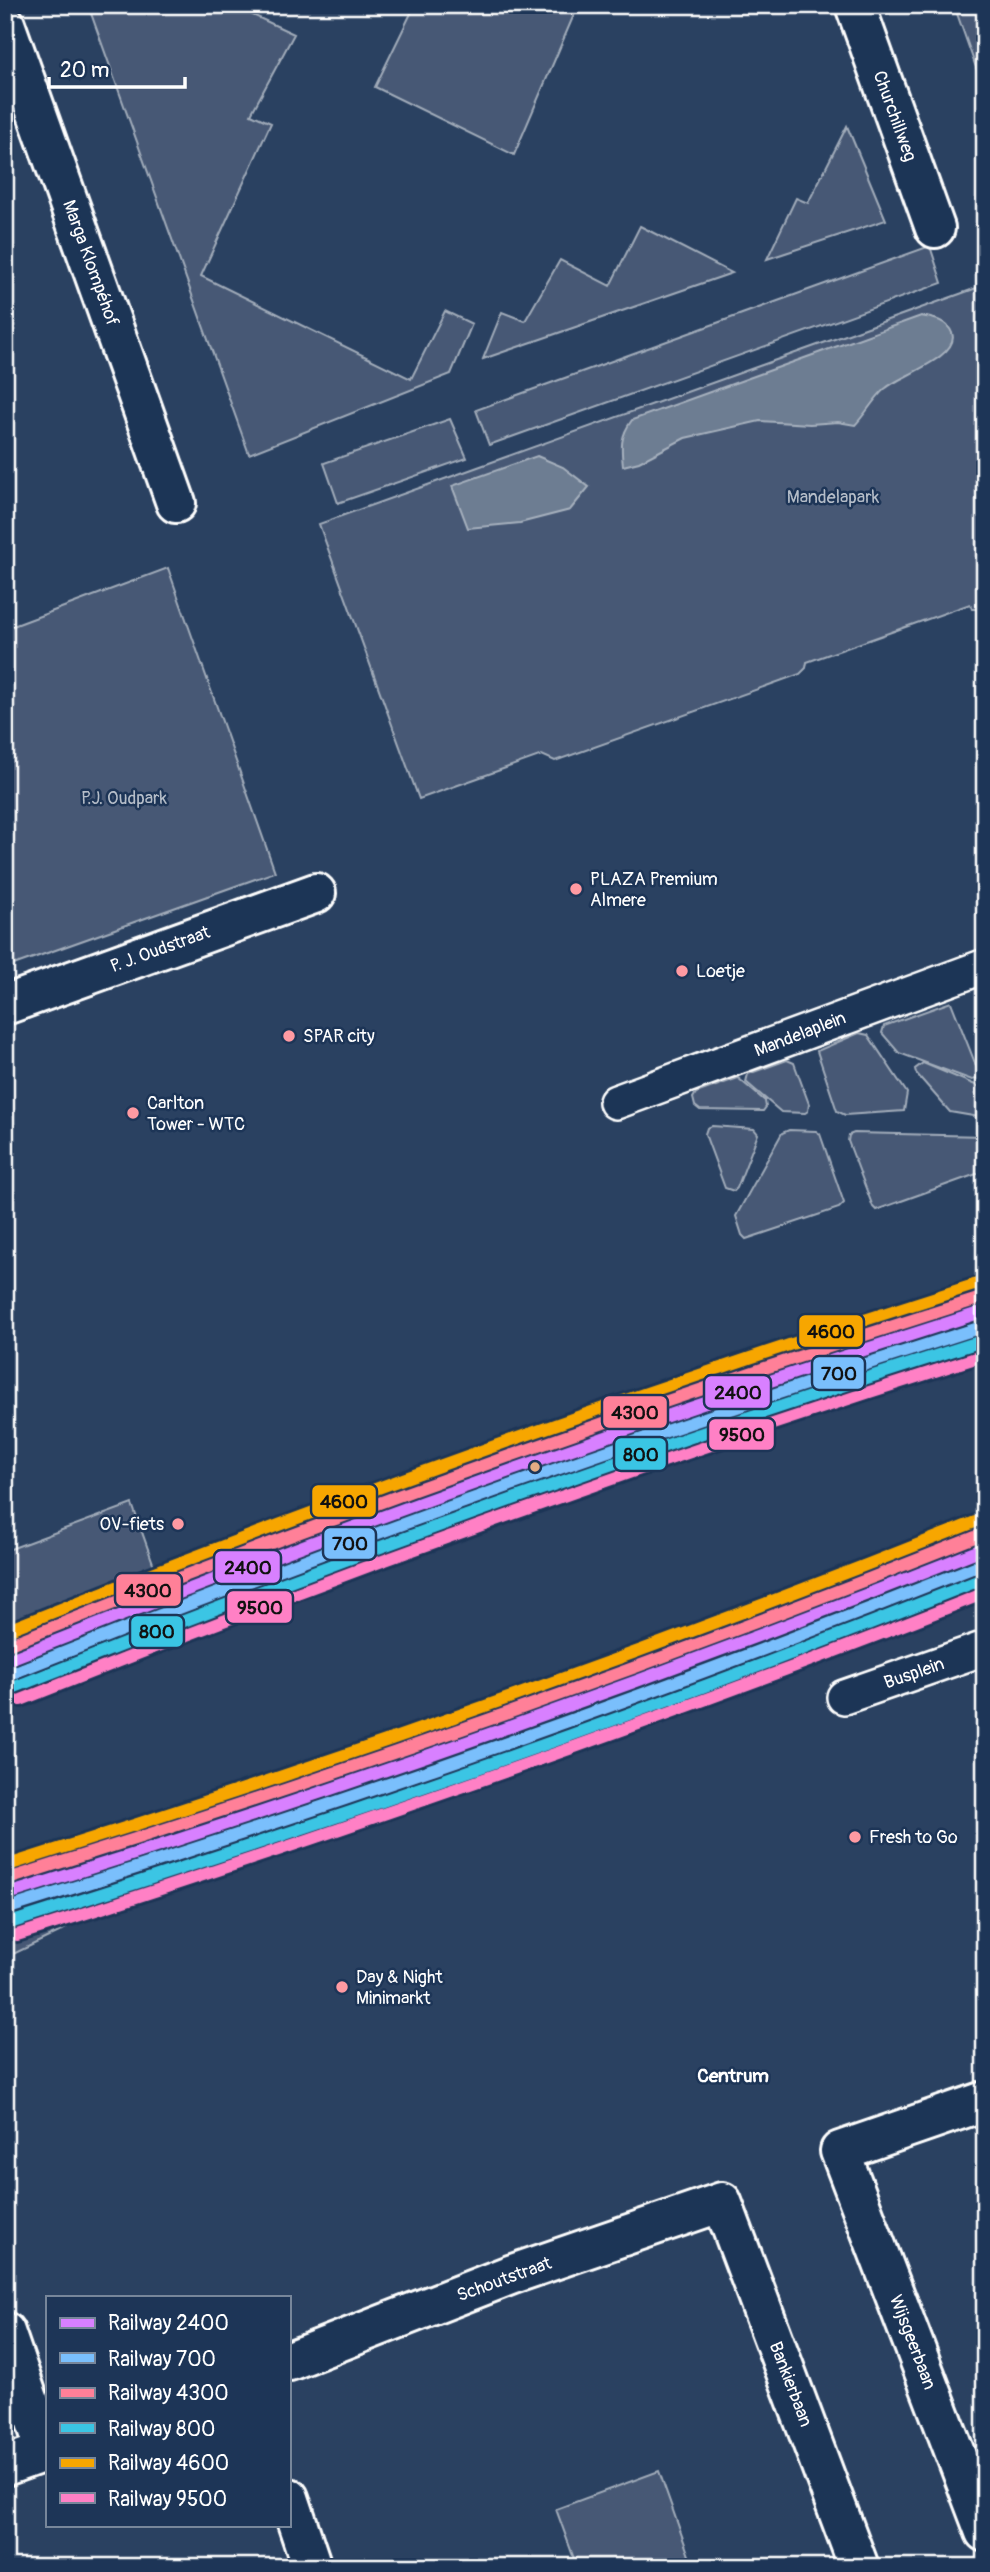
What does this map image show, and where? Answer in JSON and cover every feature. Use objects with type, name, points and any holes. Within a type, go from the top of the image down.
[{"type":"street","name":"Churchillweg","points":[[855,5],[935,228]]},
{"type":"street","name":"Marga Klompéhof","points":[[5,24],[176,503]]},
{"type":"street","name":"P. J. Oudstraat","points":[[5,1005],[316,893]]},
{"type":"street","name":"Mandelaplein","points":[[616,1102],[985,966]]},
{"type":"street","name":"Busplein","points":[[844,1697],[985,1648]]},
{"type":"street","name":"Wijsgeerbaan","points":[[985,2101],[840,2151],[985,2532]]},
{"type":"street","name":"Schoutstraat","points":[[290,2361],[510,2276],[722,2202]]},
{"type":"street","name":"Bankierbaan","points":[[722,2202],[859,2567]]},
{"type":"street","points":[[5,2332],[46,2451],[5,2466]]},
{"type":"street","points":[[290,2501],[312,2567]]},
{"type":"green space","points":[[88,5],[231,5],[294,34],[251,114],[271,123],[201,276],[411,379],[445,311],[472,324],[451,374],[249,454]]},
{"type":"green space","points":[[415,5],[565,5],[576,10],[514,155],[375,87]]},
{"type":"green space","points":[[954,5],[985,5],[985,93]]},
{"type":"green space","points":[[847,126],[886,220],[767,259],[796,198],[808,203]]},
{"type":"green space","points":[[640,226],[732,273],[483,359],[502,312],[525,321],[560,260],[610,286]]},
{"type":"green space","points":[[930,246],[942,283],[489,445],[476,410]]},
{"type":"green space","name":"Mandelapark","points":[[985,285],[985,609],[972,609],[970,604],[807,662],[806,668],[800,674],[555,761],[542,755],[419,799],[319,524]]},
{"type":"green space","points":[[450,419],[467,458],[338,503],[324,463]]},
{"type":"green space","name":"P.J. Oudpark","points":[[168,568],[275,872],[5,968],[5,629]]},
{"type":"green space","points":[[951,1002],[979,1073],[977,1079],[972,1080],[899,1053],[882,1033],[884,1026]]},
{"type":"green space","points":[[859,1033],[868,1035],[907,1093],[904,1111],[845,1115],[837,1111],[817,1051]]},
{"type":"green space","points":[[787,1060],[794,1063],[809,1104],[805,1113],[781,1112],[746,1082],[748,1074]]},
{"type":"green space","points":[[923,1063],[985,1089],[985,1118],[950,1112],[916,1073],[915,1069]]},
{"type":"green space","points":[[738,1078],[765,1101],[766,1107],[763,1111],[700,1110],[695,1106],[693,1098],[696,1093]]},
{"type":"green space","points":[[712,1126],[754,1129],[758,1134],[734,1191],[725,1188],[705,1134],[707,1128]]},
{"type":"green space","points":[[789,1130],[816,1131],[820,1134],[844,1203],[839,1208],[746,1239],[736,1216],[782,1133]]},
{"type":"green space","points":[[849,1135],[985,1136],[985,1171],[876,1210],[848,1141]]},
{"type":"green space","points":[[132,1504],[154,1566],[122,1578],[111,1592],[5,1638],[5,1551]]},
{"type":"green space","points":[[204,1864],[209,1866],[107,1905],[5,1958],[5,1925]]},
{"type":"green space","points":[[659,2471],[693,2567],[577,2567],[556,2509]]},
{"type":"shaded area","points":[[921,316],[939,320],[947,325],[952,333],[952,341],[947,350],[928,365],[886,388],[855,425],[838,422],[810,424],[760,421],[685,438],[639,462],[623,466],[622,442],[632,420]]},
{"type":"shaded area","points":[[537,456],[563,467],[589,487],[570,510],[520,523],[468,528],[452,486]]},
{"type":"rail line","name":"4600","points":[[5,1631],[246,1537],[488,1448],[731,1364],[977,1284]]},
{"type":"rail line","name":"4300","points":[[5,1646],[247,1552],[490,1463],[734,1378],[981,1298]]},
{"type":"rail line","name":"2400","points":[[5,1661],[126,1613],[492,1477],[985,1311]]},
{"type":"rail line","name":"700","points":[[10,1674],[251,1580],[494,1491],[739,1406],[985,1326]]},
{"type":"rail line","name":"800","points":[[15,1687],[255,1594],[497,1505],[740,1420],[985,1340]]},
{"type":"rail line","name":"9500","points":[[21,1700],[500,1518],[741,1434],[985,1355]]},
{"type":"rail line","name":"4600","points":[[5,1866],[372,1746],[615,1660],[975,1522]]},
{"type":"rail line","name":"4300","points":[[5,1880],[374,1760],[618,1674],[980,1535]]},
{"type":"rail line","name":"2400","points":[[5,1895],[376,1774],[498,1731],[743,1642],[985,1548]]},
{"type":"rail line","name":"700","points":[[9,1908],[378,1788],[622,1702],[985,1563]]},
{"type":"rail line","name":"800","points":[[13,1922],[380,1802],[624,1716],[985,1578]]},
{"type":"rail line","name":"9500","points":[[17,1935],[225,1868],[500,1773],[777,1673],[985,1593]]},
{"type":"place","name":"PLAZA Premium Almere","points":[[576,889]]},
{"type":"place","name":"Loetje","points":[[682,971]]},
{"type":"place","name":"SPAR city","points":[[289,1036]]},
{"type":"place","name":"Carlton Tower - WTC","points":[[133,1113]]},
{"type":"place","name":"OV-fiets","points":[[178,1524]]},
{"type":"place","name":"Fresh to Go","points":[[855,1837]]},
{"type":"place","name":"Day & Night Minimarkt","points":[[342,1987]]},
{"type":"district","name":"Centrum","points":[[733,2075]]}]
